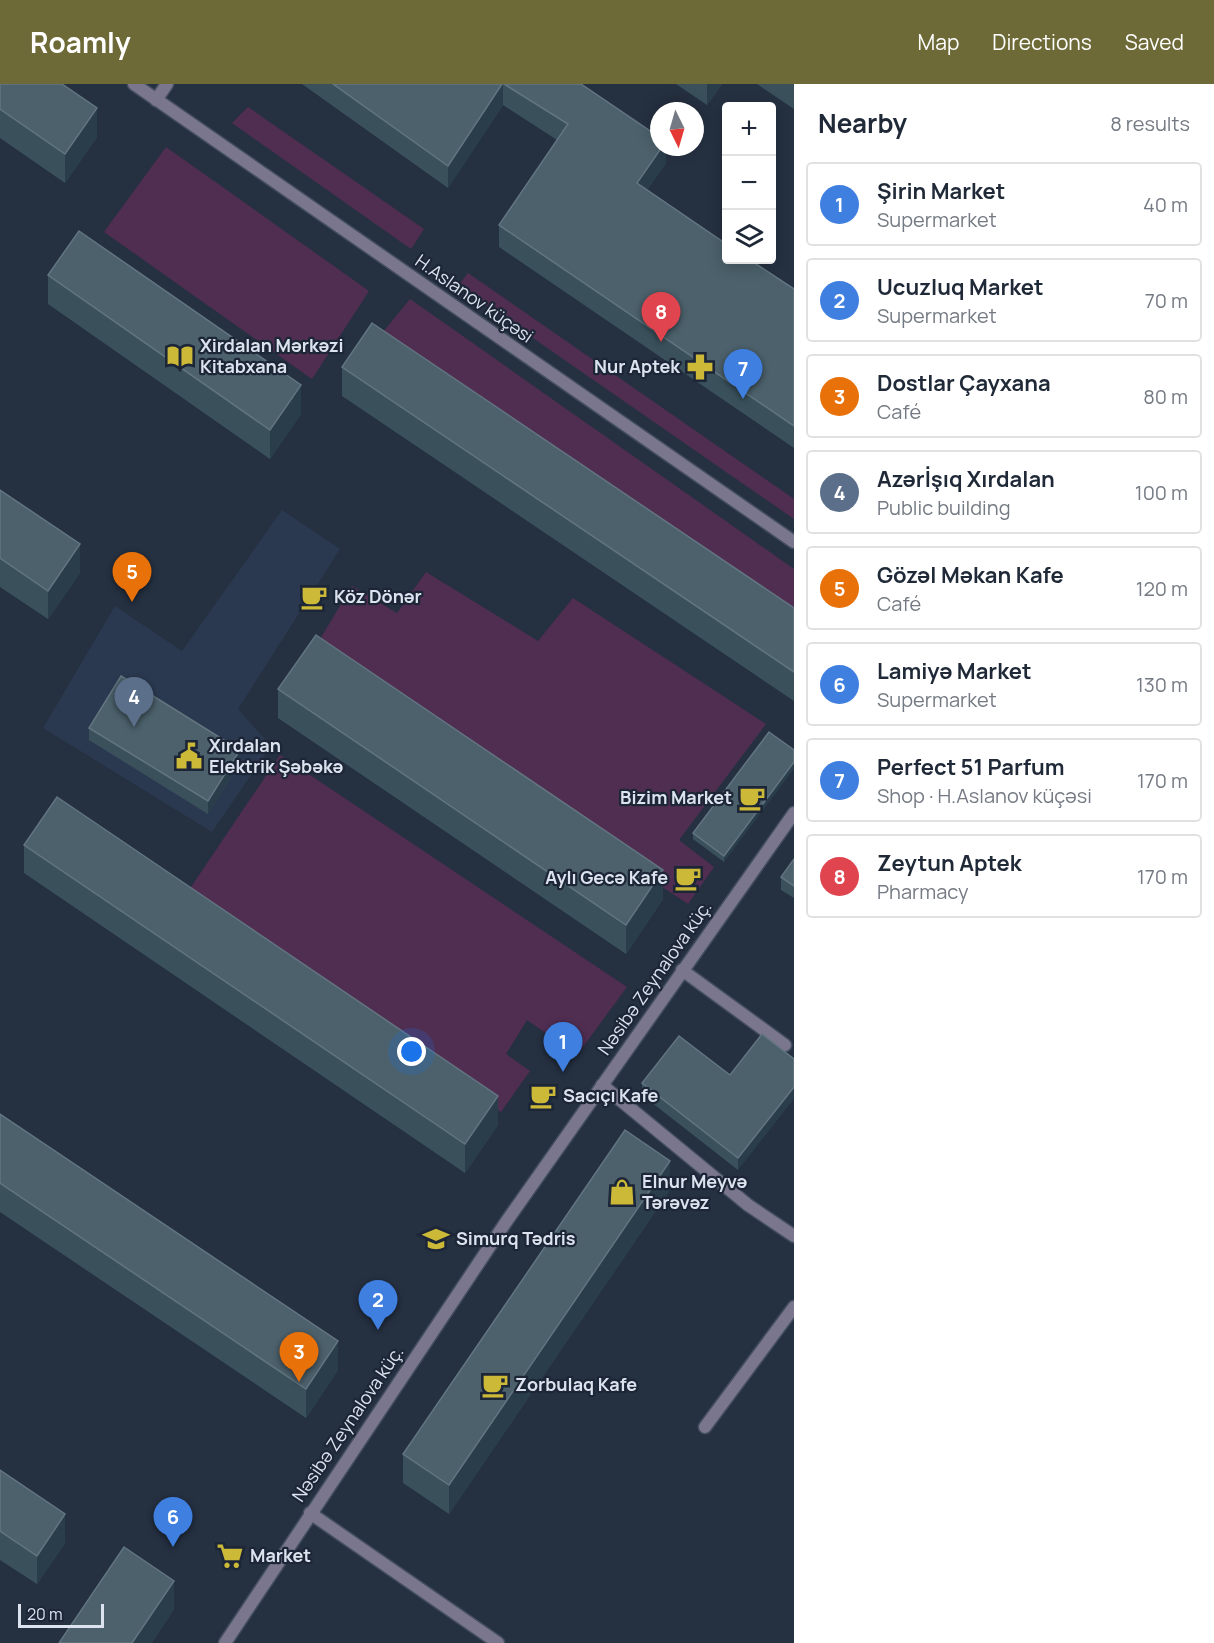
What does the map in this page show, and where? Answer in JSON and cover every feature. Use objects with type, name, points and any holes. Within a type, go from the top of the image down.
[{"type":"street","name":"H.Aslanov küçəsi","points":[[134,84],[794,542]]},
{"type":"street","points":[[156,100],[167,84]]},
{"type":"street","name":"Nəsibə Zeynalova küç.","points":[[225,1643],[506,1222],[794,813]]},
{"type":"street","points":[[682,970],[785,1046]]},
{"type":"street","points":[[602,1084],[748,1205],[794,1236]]},
{"type":"street","points":[[705,1427],[794,1307]]},
{"type":"street","points":[[310,1513],[498,1643]]},
{"type":"shaded area","points":[[248,107],[424,229],[411,249],[232,123]]},
{"type":"shaded area","points":[[166,147],[369,291],[312,379],[104,232]]},
{"type":"shaded area","points":[[468,273],[794,499],[794,519],[458,286]]},
{"type":"shaded area","points":[[410,299],[794,569],[794,627],[374,343]]},
{"type":"shaded area","points":[[282,510],[340,549],[238,709],[271,746],[212,832],[43,728],[115,606],[182,651]]},
{"type":"shaded area","points":[[426,572],[538,641],[573,598],[766,724],[679,840],[714,867],[688,904],[311,654],[352,586],[397,613]]},
{"type":"shaded area","points":[[280,755],[627,987],[577,1055],[527,1020],[506,1054],[530,1071],[501,1112],[187,893]]},
{"type":"building","points":[[0,84],[62,84],[97,108],[65,154],[0,109]]},
{"type":"building","points":[[333,84],[502,84],[448,166]]},
{"type":"building","points":[[504,84],[581,84],[650,131],[650,156],[656,156],[637,183],[722,241],[722,264],[756,264],[794,289],[794,426],[499,225],[568,124]]},
{"type":"building","points":[[79,231],[301,385],[270,430],[48,275]]},
{"type":"building","points":[[372,323],[794,608],[794,672],[342,367]]},
{"type":"building","points":[[0,490],[80,544],[48,591],[0,558]]},
{"type":"building","points":[[316,635],[663,870],[626,925],[278,689]]},
{"type":"building","points":[[121,676],[240,750],[208,801],[89,728]]},
{"type":"building","points":[[769,732],[794,750],[794,762],[724,856],[693,833]]},
{"type":"building","points":[[57,797],[498,1096],[465,1144],[24,845]]},
{"type":"building","points":[[794,859],[794,886],[781,877]]},
{"type":"building","points":[[762,1034],[794,1059],[794,1087],[738,1158],[642,1083],[679,1036],[730,1075]]},
{"type":"building","points":[[0,1114],[338,1341],[306,1389],[0,1183]]},
{"type":"building","points":[[625,1130],[670,1161],[449,1485],[403,1454]]},
{"type":"building","points":[[0,1470],[65,1514],[37,1556],[0,1531]]},
{"type":"building","points":[[124,1547],[174,1581],[132,1643],[59,1643]]},
{"type":"place","name":"Zeytun Aptek","points":[[661,342]]},
{"type":"place","name":"Xirdalan Mərkəzi Kitabxana","points":[[180,356]]},
{"type":"place","name":"Nur Aptek","points":[[700,367]]},
{"type":"place","name":"Perfect 51 Parfum","points":[[743,399]]},
{"type":"place","name":"Köz Dönər","points":[[314,597]]},
{"type":"place","name":"Gözəl Məkan Kafe","points":[[132,602]]},
{"type":"place","name":"Azərİşıq Xırdalan","points":[[134,727]]},
{"type":"place","name":"Xırdalan Elektrik Şəbəkə","points":[[189,756]]},
{"type":"place","name":"Bizim Market","points":[[752,798]]},
{"type":"place","name":"Aylı Gecə Kafe","points":[[688,878]]},
{"type":"place","name":"Şirin Market","points":[[563,1072]]},
{"type":"place","name":"Sacıçı Kafe","points":[[543,1096]]},
{"type":"place","name":"Elnur Meyvə Tərəvəz","points":[[622,1192]]},
{"type":"place","name":"Simurq Tədris","points":[[436,1239]]},
{"type":"place","name":"Ucuzluq Market","points":[[378,1330]]},
{"type":"place","name":"Dostlar Çayxana","points":[[299,1382]]},
{"type":"place","name":"Zorbulaq Kafe","points":[[495,1385]]},
{"type":"place","name":"Lamiyə Market","points":[[173,1547]]},
{"type":"place","name":"Market","points":[[230,1556]]}]
